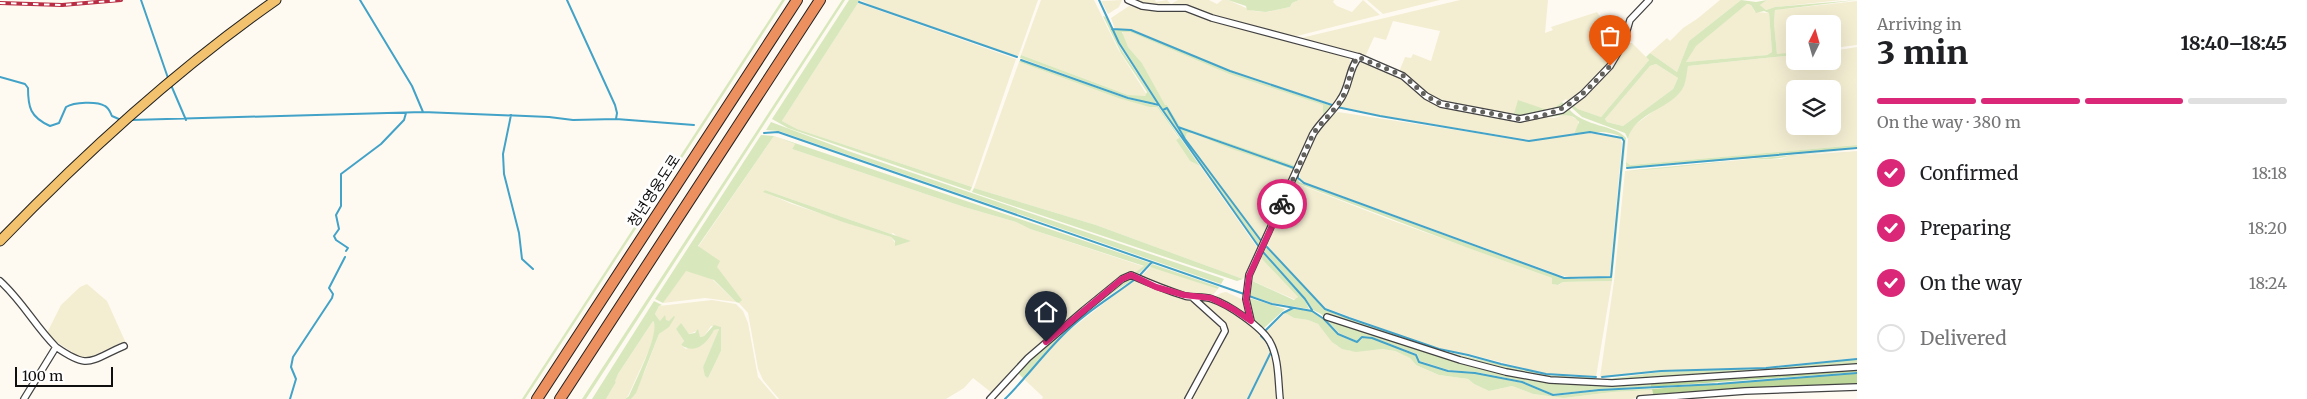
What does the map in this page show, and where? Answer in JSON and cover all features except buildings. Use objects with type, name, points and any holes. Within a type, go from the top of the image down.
[{"type":"highway","name":"청년영웅도로","points":[[536,399],[797,0]]},
{"type":"highway","points":[[560,399],[820,0]]},
{"type":"main road","points":[[0,241],[61,178],[132,114],[170,81],[276,0]]},
{"type":"street","points":[[1128,0],[1142,6],[1186,8],[1212,18],[1358,57],[1404,76],[1426,96],[1441,104],[1520,119],[1533,118],[1562,110],[1583,94],[1610,66],[1623,44],[1630,20],[1650,0]]},
{"type":"street","points":[[1251,321],[1246,300],[1249,276],[1313,134],[1340,101],[1354,62],[1358,57]]},
{"type":"street","points":[[990,399],[1028,358],[1127,276],[1131,275],[1156,287],[1193,298],[1202,297],[1220,302],[1251,321],[1270,342],[1274,353],[1280,399]]},
{"type":"street","points":[[0,281],[18,297],[36,324],[56,347],[75,360],[88,362],[124,346]]},
{"type":"street","points":[[1188,399],[1225,330],[1223,325],[1193,298]]},
{"type":"street","points":[[1327,317],[1460,360],[1506,372],[1550,380],[1612,383],[1857,367]]},
{"type":"street","points":[[24,399],[56,347]]},
{"type":"street","points":[[1640,399],[1745,391],[1857,387]]},
{"type":"shaded area","points":[[860,0],[1038,0],[1018,57],[884,11]]},
{"type":"shaded area","points":[[1041,0],[1094,0],[1118,49],[1147,95],[1141,97],[1128,95],[1021,55]]},
{"type":"shaded area","points":[[1122,0],[1119,7],[1108,14],[1101,1]]},
{"type":"shaded area","points":[[1136,0],[1155,0],[1156,2],[1167,0],[1171,4],[1178,0],[1209,0],[1217,4],[1222,0],[1228,0],[1253,11],[1267,12],[1290,7],[1292,3],[1299,0],[1334,0],[1333,2],[1337,6],[1352,12],[1363,0],[1380,15],[1293,37],[1213,17],[1191,8],[1164,7],[1135,2]]},
{"type":"shaded area","points":[[1367,0],[1440,0],[1383,14]]},
{"type":"shaded area","points":[[1460,0],[1548,0],[1545,33],[1553,30],[1551,27],[1597,12],[1620,44],[1608,65],[1570,103],[1566,99],[1550,111],[1513,117],[1441,103],[1426,94],[1413,81],[1399,72],[1405,57],[1411,58],[1413,54],[1431,61],[1440,31],[1393,21],[1386,40],[1374,37],[1365,57],[1301,38]]},
{"type":"shaded area","points":[[1720,0],[1741,0],[1689,41],[1677,72],[1650,53],[1667,38],[1670,41],[1683,28]]},
{"type":"shaded area","points":[[1767,0],[1842,0],[1775,7],[1766,10],[1760,5]]},
{"type":"shaded area","points":[[1857,1],[1857,45],[1841,47],[1841,15],[1786,15],[1786,54],[1777,55],[1774,23],[1775,10]]},
{"type":"shaded area","points":[[858,3],[1016,59],[972,187],[797,129],[782,121]]},
{"type":"shaded area","points":[[1747,4],[1751,5],[1755,12],[1769,13],[1772,52],[1767,55],[1686,62],[1695,46]]},
{"type":"shaded area","points":[[1129,6],[1154,11],[1187,11],[1349,57],[1351,65],[1342,94],[1332,104],[1230,71],[1131,29],[1115,29],[1111,18]]},
{"type":"shaded area","points":[[1123,32],[1130,32],[1229,74],[1323,105],[1323,116],[1296,166],[1180,126],[1167,105],[1165,106],[1142,63],[1128,47],[1122,36]]},
{"type":"shaded area","points":[[1625,43],[1632,43],[1649,60],[1601,117],[1578,109],[1573,105],[1584,95]]},
{"type":"shaded area","points":[[1857,47],[1857,145],[1629,165],[1626,162],[1628,139],[1632,127],[1678,93],[1684,85],[1688,66],[1786,56],[1786,70],[1841,70],[1841,50]]},
{"type":"shaded area","points":[[1359,60],[1402,77],[1426,97],[1522,121],[1544,117],[1554,118],[1567,114],[1578,120],[1578,126],[1574,134],[1531,140],[1382,116],[1338,106],[1355,63]]},
{"type":"shaded area","points":[[1019,62],[1118,98],[1157,107],[1179,139],[1176,140],[1190,161],[1200,166],[1259,250],[1246,276],[1243,279],[1096,225],[974,188]]},
{"type":"shaded area","points":[[1656,64],[1678,78],[1673,89],[1623,126],[1607,122],[1605,119],[1650,66]]},
{"type":"shaded area","points":[[1338,112],[1528,141],[1589,133],[1620,137],[1622,144],[1610,276],[1569,277],[1560,275],[1300,181],[1299,170],[1316,133],[1330,116]]},
{"type":"shaded area","points":[[1187,133],[1192,133],[1294,171],[1264,241],[1259,239],[1185,138]]},
{"type":"shaded area","points":[[774,136],[795,144],[792,149],[964,207],[1016,222],[1030,229],[1145,267],[1133,274],[992,393],[973,378],[964,388],[946,399],[779,399],[763,380],[758,369],[748,313],[739,303],[741,300],[698,247]],"holes":[[[765,190],[891,234],[893,233],[899,238],[910,241],[896,244],[891,237],[792,204],[764,192]]]},
{"type":"shaded area","points":[[1857,151],[1857,358],[1766,367],[1661,371],[1600,377],[1614,281],[1625,171]]},
{"type":"shaded area","points":[[1294,179],[1298,184],[1388,219],[1552,278],[1552,284],[1612,281],[1596,377],[1547,374],[1469,354],[1453,352],[1416,341],[1326,308],[1266,244]]},
{"type":"shaded area","points":[[1260,257],[1298,297],[1296,300],[1250,280]]},
{"type":"shaded area","points":[[1150,267],[1218,289],[1211,297],[1191,296],[1140,278]]},
{"type":"shaded area","points":[[685,270],[711,278],[736,302],[705,298],[663,303]]},
{"type":"shaded area","points":[[1135,279],[1156,288],[1193,299],[1220,326],[1221,331],[1219,334],[1224,337],[1226,327],[1198,299],[1220,303],[1250,322],[1270,343],[1279,399],[1249,399],[1271,352],[1268,341],[1262,335],[1270,352],[1247,399],[1042,399],[1043,397],[1025,380],[1038,361],[1066,333]]},
{"type":"shaded area","points":[[87,284],[107,301],[125,341],[84,360],[46,335],[61,305],[80,287]]},
{"type":"shaded area","points":[[1226,292],[1244,300],[1248,318],[1224,301],[1214,297]]},
{"type":"shaded area","points":[[712,300],[736,304],[743,311],[748,323],[758,377],[777,399],[631,399],[645,371],[659,334],[669,326],[669,321],[660,321],[655,314],[659,306]],"holes":[[[681,324],[689,334],[697,331],[699,337],[704,336],[711,326],[721,327],[721,351],[708,378],[703,367],[719,329],[714,330],[686,349],[681,345],[684,341],[676,329]]]},
{"type":"shaded area","points":[[1285,313],[1294,318],[1318,324],[1336,345],[1350,351],[1382,349],[1395,351],[1410,358],[1416,365],[1439,375],[1468,379],[1489,391],[1512,386],[1533,394],[1564,398],[1613,392],[1652,390],[1653,394],[1632,399],[1282,399],[1276,355],[1266,332]]},
{"type":"shaded area","points":[[653,321],[656,328],[649,350],[628,396],[625,399],[606,399],[616,382],[614,381],[618,374]]},
{"type":"green space","points":[[782,0],[785,0],[525,399],[522,399]]},
{"type":"green space","points":[[842,0],[845,0],[586,399],[582,399]]},
{"type":"green space","points":[[849,0],[860,0],[782,121],[797,129],[972,187],[970,191],[788,128],[772,119]]},
{"type":"green space","points":[[1228,0],[1299,0],[1292,3],[1290,7],[1266,12],[1247,10],[1246,6]]},
{"type":"green space","points":[[1741,0],[1756,2],[1767,0],[1760,5],[1766,10],[1775,7],[1857,0],[1775,10],[1774,23],[1777,54],[1786,53],[1786,56],[1688,66],[1684,86],[1678,94],[1638,122],[1628,139],[1625,133],[1582,117],[1572,108],[1573,105],[1578,109],[1601,117],[1649,60],[1646,57],[1650,53],[1677,72],[1689,41]],"holes":[[[1747,4],[1751,5],[1756,13],[1764,11],[1769,13],[1772,52],[1767,55],[1686,62],[1696,46]],[[1656,64],[1678,78],[1673,89],[1623,126],[1607,122],[1605,119],[1650,66]]]},
{"type":"green space","points":[[1103,16],[1106,17],[1121,49],[1156,102],[1155,104],[1128,97],[1020,58],[1021,55],[1128,95],[1145,96],[1147,92],[1121,53]]},
{"type":"green space","points":[[1113,29],[1131,30],[1230,72],[1332,106],[1323,116],[1323,105],[1229,74],[1130,32],[1122,32],[1128,47],[1142,63],[1165,105],[1167,105],[1180,126],[1296,166],[1295,168],[1179,126],[1167,108],[1163,110],[1119,42]]},
{"type":"green space","points":[[1020,60],[1128,99],[1158,106],[1200,166],[1190,161],[1176,140],[1179,138],[1157,107],[1150,107],[1118,98],[1019,62]]},
{"type":"green space","points":[[1518,100],[1550,111],[1562,102],[1566,107],[1533,117],[1513,117]]},
{"type":"green space","points":[[1167,109],[1184,139],[1263,243],[1260,247],[1164,111]]},
{"type":"green space","points":[[1569,109],[1575,115],[1615,131],[1626,138],[1612,281],[1552,284],[1552,278],[1294,182],[1297,172],[1299,182],[1559,277],[1578,279],[1611,277],[1624,140],[1608,133],[1574,134],[1579,122],[1572,116],[1544,117]]},
{"type":"green space","points":[[771,122],[851,152],[1224,279],[1221,284],[779,131],[766,130]]},
{"type":"green space","points":[[1180,128],[1293,168],[1294,170],[1192,133],[1187,133],[1185,138]]},
{"type":"green space","points":[[761,135],[774,136],[698,246],[720,261],[717,267],[742,300],[739,303],[736,302],[714,280],[686,271],[663,303],[655,299]]},
{"type":"green space","points":[[774,136],[1150,263],[1136,276],[1133,274],[1144,266],[792,149],[795,144]]},
{"type":"green space","points":[[1857,145],[1857,147],[1778,156],[1626,168],[1626,162],[1630,165]]},
{"type":"green space","points":[[1857,149],[1772,159],[1741,160]]},
{"type":"green space","points":[[1741,160],[1669,168],[1625,171]]},
{"type":"green space","points":[[974,188],[1096,225],[1243,279],[1237,281],[972,192]]},
{"type":"green space","points":[[765,190],[911,241],[895,246],[895,241],[891,237],[843,222],[763,192]]},
{"type":"green space","points":[[1265,246],[1325,310],[1439,350],[1547,375],[1596,378],[1593,380],[1550,379],[1506,371],[1459,359],[1327,316],[1326,318],[1461,362],[1507,374],[1551,382],[1613,384],[1651,381],[1651,387],[1599,389],[1553,394],[1522,381],[1476,372],[1449,370],[1420,361],[1417,354],[1372,337],[1362,336],[1357,341],[1339,333],[1321,314],[1313,310],[1306,299],[1263,250]]},
{"type":"green space","points":[[1262,252],[1305,300],[1309,309],[1273,303],[1249,295],[1250,280],[1294,300],[1298,297],[1260,257]]},
{"type":"green space","points":[[1152,264],[1219,287],[1218,289],[1150,267]]},
{"type":"green space","points":[[1127,277],[1135,279],[1105,299],[1075,323],[1047,351],[1024,379],[1017,372],[1029,359]]},
{"type":"green space","points":[[1249,298],[1285,309],[1263,329],[1254,321]]},
{"type":"green space","points":[[654,301],[662,305],[659,306],[655,314],[660,321],[665,315],[666,320],[669,321],[675,317],[669,327],[659,334],[636,393],[631,399],[625,399],[629,396],[650,346],[654,327],[653,321],[618,374],[616,382],[606,399],[592,399]]},
{"type":"green space","points":[[1293,309],[1312,311],[1324,319],[1338,335],[1357,343],[1363,338],[1372,338],[1416,356],[1419,362],[1448,372],[1475,373],[1522,383],[1553,396],[1599,390],[1652,390],[1613,392],[1564,398],[1533,394],[1512,386],[1489,391],[1468,379],[1439,375],[1416,365],[1410,358],[1395,351],[1382,349],[1356,352],[1342,349],[1332,342],[1318,324],[1294,318],[1285,313]]},
{"type":"green space","points":[[681,323],[689,334],[695,333],[698,329],[700,337],[704,336],[714,325],[721,327],[721,351],[708,378],[705,376],[703,367],[719,329],[714,330],[700,346],[691,349],[681,345],[684,341],[676,329]]},
{"type":"green space","points":[[1857,359],[1857,365],[1612,382],[1600,380],[1661,372],[1766,368]]},
{"type":"green space","points":[[1857,368],[1857,372],[1651,387],[1651,381]]},
{"type":"green space","points":[[1857,373],[1857,384],[1653,394],[1652,389]]},
{"type":"waterway","points":[[141,0],[168,78]]},
{"type":"waterway","points":[[360,0],[412,86],[423,112]]},
{"type":"waterway","points":[[567,0],[615,105],[616,119]]},
{"type":"waterway","points":[[1099,0],[1119,43],[1159,105],[1259,247]]},
{"type":"waterway","points":[[859,2],[1017,57]]},
{"type":"waterway","points":[[1112,29],[1131,30],[1230,71],[1332,105]]},
{"type":"waterway","points":[[1021,60],[1128,98],[1159,105]]},
{"type":"waterway","points":[[0,77],[25,84],[28,88],[30,106],[34,115],[50,126],[59,123],[66,107],[80,103],[101,104],[108,108],[112,116],[121,120]]},
{"type":"waterway","points":[[171,85],[186,120]]},
{"type":"waterway","points":[[1298,172],[1298,178],[1304,183],[1564,278],[1611,277],[1624,141],[1622,138],[1590,132],[1529,141],[1337,107]]},
{"type":"waterway","points":[[1163,110],[1167,108],[1185,139],[1262,242]]},
{"type":"waterway","points":[[131,120],[423,112],[549,117],[573,120],[616,119],[694,125]]},
{"type":"waterway","points":[[346,251],[348,248],[336,240],[334,236],[339,229],[336,215],[341,206],[341,174],[381,144],[404,120],[406,113]]},
{"type":"waterway","points":[[511,115],[503,154],[504,174],[519,233],[522,259],[533,269]]},
{"type":"waterway","points":[[1178,127],[1294,168]]},
{"type":"waterway","points":[[764,133],[778,132],[1244,294]]},
{"type":"waterway","points":[[1627,168],[1857,148]]},
{"type":"waterway","points":[[1267,247],[1325,309],[1439,349],[1546,374],[1596,377]]},
{"type":"waterway","points":[[1263,252],[1305,299],[1312,310]]},
{"type":"waterway","points":[[290,399],[296,379],[291,367],[293,357],[332,298],[333,294],[329,288],[345,257]]},
{"type":"waterway","points":[[1139,276],[1152,262]]},
{"type":"waterway","points":[[1005,399],[1070,328],[1134,280]]},
{"type":"waterway","points":[[1249,296],[1272,304],[1312,311],[1324,319],[1338,334],[1357,342],[1362,337],[1372,338],[1416,355],[1419,362],[1448,371],[1475,373],[1522,382],[1553,395],[1599,390],[1718,384],[1857,373]]},
{"type":"waterway","points":[[1266,330],[1283,313],[1293,308]]},
{"type":"waterway","points":[[1248,399],[1271,352],[1267,342],[1261,336]]},
{"type":"waterway","points":[[1602,377],[1661,371],[1766,368],[1857,359]]},
{"type":"railway","points":[[0,3],[62,5],[121,0]]},
{"type":"way so far","points":[[1282,204],[1313,134],[1345,93],[1354,62],[1358,57],[1404,76],[1426,96],[1441,104],[1520,119],[1533,118],[1562,110],[1569,106],[1610,66]]},
{"type":"route","points":[[1046,342],[1122,279],[1131,275],[1156,287],[1193,298],[1211,298],[1251,321],[1246,300],[1249,276],[1276,221],[1282,204]]}]
